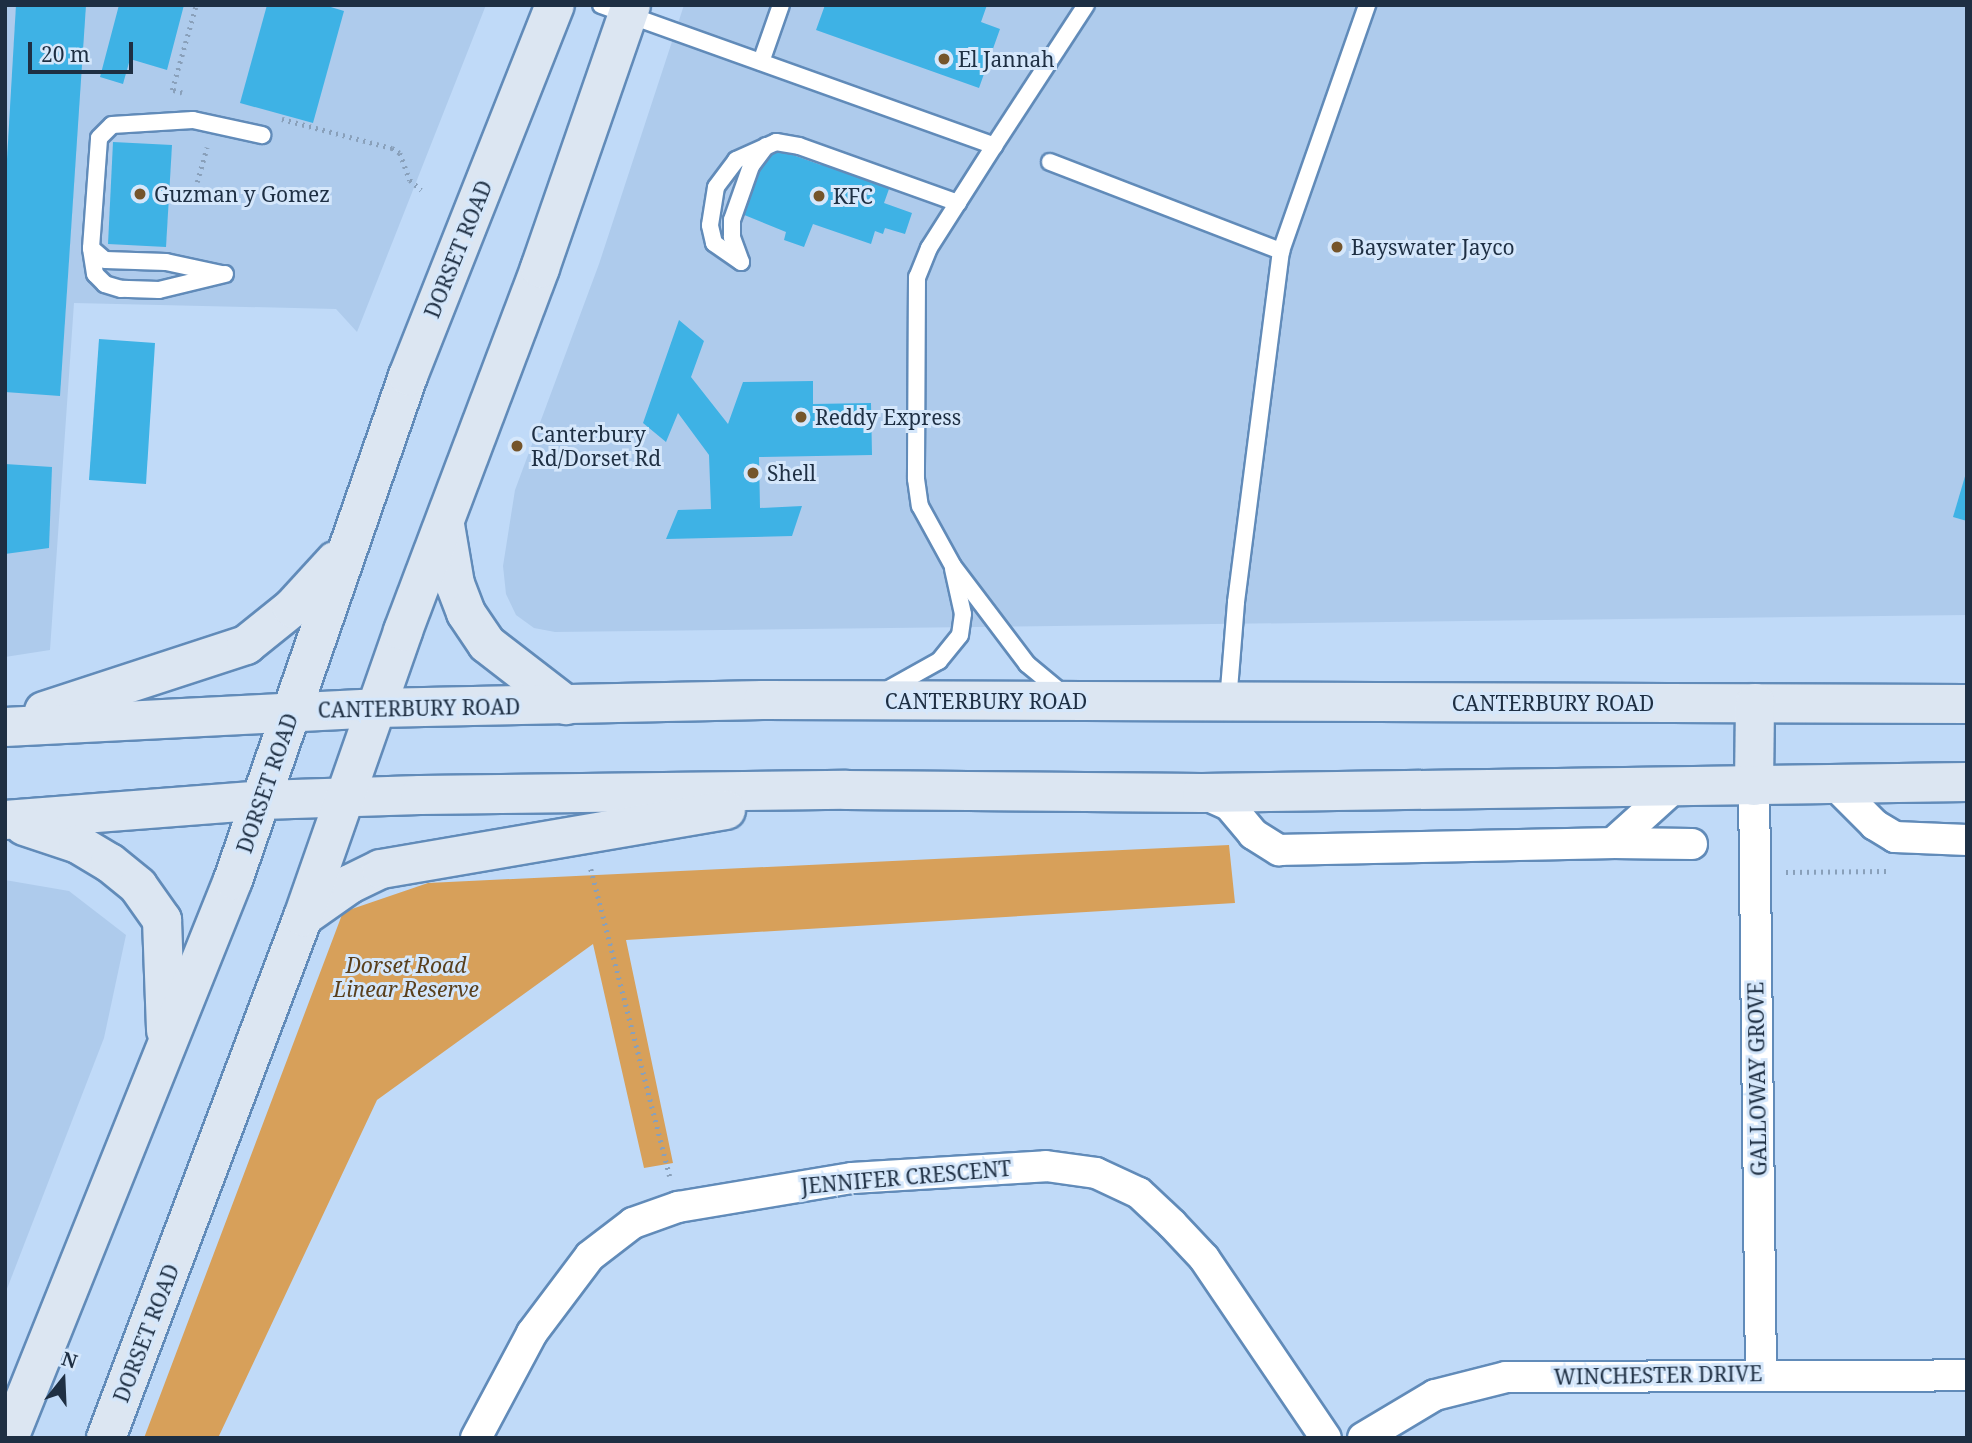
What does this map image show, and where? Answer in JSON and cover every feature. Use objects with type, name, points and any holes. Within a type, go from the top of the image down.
[{"type":"main road","name":"DORSET ROAD","points":[[9,1438],[167,1047],[262,800],[408,376],[555,5]]},
{"type":"main road","name":"DORSET ROAD","points":[[106,1438],[303,917],[376,708],[541,268],[620,8]]},
{"type":"main road","points":[[445,523],[455,584],[466,613],[488,644],[566,705]]},
{"type":"main road","points":[[5,724],[246,645],[292,608],[346,550]]},
{"type":"main road","name":"CANTERBURY ROAD","points":[[5,724],[376,708],[868,701],[1967,704]]},
{"type":"main road","points":[[1754,786],[1755,703]]},
{"type":"main road","points":[[6,820],[262,800],[344,797],[846,790],[1202,793],[1967,782]]},
{"type":"main road","points":[[303,917],[350,884],[381,869],[846,790]]},
{"type":"main road","points":[[6,820],[78,844],[138,886],[162,920],[167,1047]]},
{"type":"street","points":[[1834,784],[1875,825],[1895,837],[1967,839]]},
{"type":"street","name":"GALLOWAY GROVE","points":[[1754,786],[1761,1373]]},
{"type":"street","points":[[1613,844],[1675,787]]},
{"type":"street","points":[[1202,793],[1228,805],[1253,834],[1279,850],[1692,844]]},
{"type":"street","name":"JENNIFER CRESCENT","points":[[476,1438],[532,1333],[590,1256],[633,1223],[678,1207],[852,1178],[1046,1166],[1096,1173],[1139,1193],[1204,1258],[1326,1438]]},
{"type":"street","name":"WINCHESTER DRIVE","points":[[1363,1438],[1436,1395],[1506,1377],[1761,1373],[1967,1375]]},
{"type":"lane","points":[[761,62],[781,5]]},
{"type":"lane","points":[[1072,700],[1027,664],[953,566],[920,506],[916,479],[914,304],[917,277],[926,253],[1086,5]]},
{"type":"lane","points":[[1228,702],[1236,602],[1281,251],[1367,5]]},
{"type":"lane","points":[[620,8],[994,146]]},
{"type":"lane","points":[[91,248],[105,260],[166,262],[225,274],[175,288],[121,289],[105,284],[95,274],[91,248],[103,130],[111,125],[203,120],[262,135]]},
{"type":"lane","points":[[767,145],[751,166],[732,220],[732,237],[741,262],[714,243],[710,225],[714,197],[725,171],[767,145],[799,146],[958,203]]},
{"type":"lane","points":[[1050,162],[1281,251]]},
{"type":"lane","points":[[868,701],[939,661],[956,642],[963,614],[953,566]]},
{"type":"path","points":[[195,5],[172,90],[196,97]]},
{"type":"path","points":[[271,117],[392,148],[400,153],[410,180],[421,190]]},
{"type":"path","points":[[591,867],[678,1207]]},
{"type":"path","points":[[1784,872],[1901,871]]},
{"type":"shaded area","points":[[5,5],[486,5],[357,332],[336,309],[74,303],[50,650],[5,657]]},
{"type":"shaded area","points":[[684,5],[1967,5],[1967,615],[555,632],[534,628],[516,615],[506,594],[503,566],[515,490],[599,264]]},
{"type":"shaded area","points":[[5,880],[69,891],[126,935],[104,1038],[5,1294]]},
{"type":"green space","name":"Dorset Road Linear Reserve","points":[[1229,845],[1235,903],[626,940],[673,1163],[644,1168],[593,944],[377,1100],[218,1438],[144,1438],[343,912],[428,883]]},
{"type":"building","points":[[16,5],[86,5],[60,396],[5,392],[5,193]]},
{"type":"building","points":[[119,5],[184,5],[167,70],[130,59],[123,84],[100,77]]},
{"type":"building","points":[[267,5],[324,5],[344,11],[313,123],[240,103]]},
{"type":"building","name":"El Jannah","points":[[825,5],[987,5],[981,22],[1000,29],[979,88],[816,30]]},
{"type":"building","name":"Guzman y Gomez","points":[[113,142],[172,145],[166,247],[108,244]]},
{"type":"building","name":"KFC","points":[[794,142],[790,154],[821,165],[825,153],[853,163],[849,174],[889,189],[884,203],[912,213],[905,234],[885,228],[883,234],[875,231],[871,244],[813,224],[804,247],[784,240],[786,232],[737,212],[758,151]]},
{"type":"building","points":[[679,320],[704,341],[691,377],[728,424],[743,382],[813,381],[813,404],[871,403],[872,455],[759,457],[760,508],[802,506],[792,536],[666,539],[678,510],[711,509],[709,455],[678,413],[666,442],[643,423]]},
{"type":"building","points":[[99,339],[155,343],[146,484],[89,480]]},
{"type":"building","points":[[5,464],[52,467],[49,548],[5,554]]},
{"type":"building","points":[[1967,473],[1967,521],[1953,517]]},
{"type":"place","name":"El Jannah","points":[[944,59]]},
{"type":"place","name":"Guzman y Gomez","points":[[140,194]]},
{"type":"place","name":"KFC","points":[[819,196]]},
{"type":"place","name":"Bayswater Jayco","points":[[1337,247]]},
{"type":"place","name":"Reddy Express","points":[[801,417]]},
{"type":"place","name":"Canterbury Rd/Dorset Rd","points":[[517,446]]},
{"type":"place","name":"Shell","points":[[753,473]]}]
